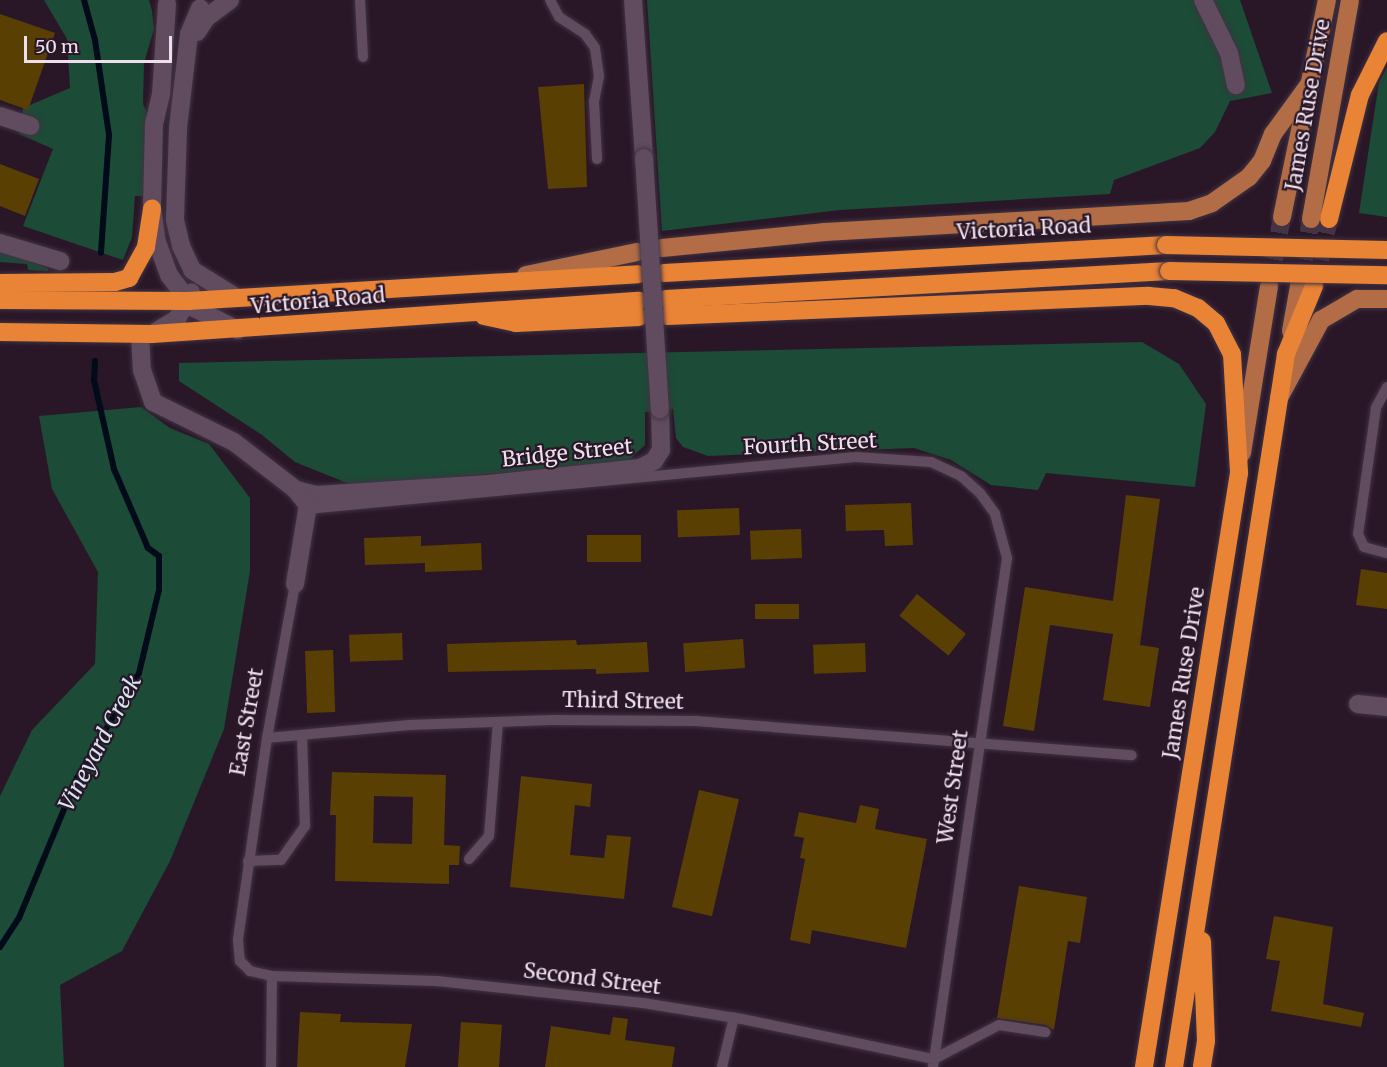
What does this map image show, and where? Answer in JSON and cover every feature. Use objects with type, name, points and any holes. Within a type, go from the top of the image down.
[{"type":"highway","points":[[1320,219],[1360,95],[1387,41]]},
{"type":"highway","points":[[0,283],[125,280],[142,257],[152,208]]},
{"type":"highway","name":"Victoria Road","points":[[664,273],[1166,245],[1387,250]]},
{"type":"highway","points":[[1239,473],[1232,354],[1216,323],[1198,308],[1174,298],[1149,296],[666,308],[1169,270],[1387,275]]},
{"type":"highway","name":"Victoria Road","points":[[0,300],[188,301],[638,274]]},
{"type":"highway","points":[[1174,1067],[1278,400],[1287,354],[1306,286]]},
{"type":"highway","name":"Victoria Road","points":[[0,332],[146,334],[238,330],[465,312],[516,323],[639,309]]},
{"type":"highway","name":"James Ruse Drive","points":[[1144,1067],[1239,473]]},
{"type":"highway","points":[[1196,929],[1202,941],[1206,1041],[1202,1067]]},
{"type":"main road","name":"James Ruse Drive","points":[[1282,217],[1327,0]]},
{"type":"main road","name":"James Ruse Drive","points":[[1320,219],[1350,0]]},
{"type":"main road","points":[[662,248],[825,232],[1189,211],[1212,203],[1249,177],[1262,161],[1273,134],[1310,83]]},
{"type":"main road","points":[[495,282],[637,252]]},
{"type":"main road","name":"James Ruse Drive","points":[[1239,473],[1269,286]]},
{"type":"main road","points":[[1278,400],[1321,320],[1357,299],[1387,299]]},
{"type":"street","points":[[188,50],[206,18],[230,0]]},
{"type":"street","name":"Bridge Street","points":[[146,334],[144,380],[153,402],[234,442],[296,490],[338,496],[640,468],[654,461],[661,450],[660,409],[633,0]]},
{"type":"street","points":[[1203,0],[1229,53],[1236,85]]},
{"type":"street","points":[[166,1],[184,15],[204,3]]},
{"type":"street","points":[[166,1],[161,94],[154,124],[152,208],[167,270],[188,301],[198,312],[238,330]]},
{"type":"street","points":[[146,334],[177,319],[188,301],[192,270],[181,246],[175,220],[177,140],[192,22],[204,3]]},
{"type":"street","points":[[0,116],[30,126]]},
{"type":"street","points":[[0,243],[60,261]]},
{"type":"street","points":[[192,270],[237,298]]},
{"type":"street","points":[[296,490],[307,500],[307,509]]},
{"type":"street","name":"East Street","points":[[295,584],[307,509]]},
{"type":"street","points":[[1358,704],[1387,707]]},
{"type":"lane","points":[[360,0],[363,57]]},
{"type":"lane","points":[[550,0],[559,17],[585,34],[594,48],[599,76],[594,100],[597,159]]},
{"type":"lane","points":[[1387,387],[1376,408],[1358,534],[1364,548],[1387,553]]},
{"type":"lane","name":"Fourth Street","points":[[716,469],[856,457],[931,462],[961,476],[981,493],[995,514]]},
{"type":"lane","name":"Bridge Street","points":[[307,509],[663,478],[716,469]]},
{"type":"lane","name":"West Street","points":[[933,1063],[1006,558],[995,514]]},
{"type":"lane","name":"East Street","points":[[243,966],[238,940],[248,861],[267,738],[295,584]]},
{"type":"lane","name":"Third Street","points":[[267,738],[498,722],[696,721],[1132,754]]},
{"type":"lane","points":[[469,859],[489,836],[498,722]]},
{"type":"lane","points":[[248,861],[281,860],[305,826],[302,735]]},
{"type":"lane","name":"Second Street","points":[[243,966],[272,976],[437,981],[632,1002],[734,1017],[933,1063]]},
{"type":"lane","points":[[271,1067],[272,976]]},
{"type":"lane","points":[[722,1067],[734,1017]]},
{"type":"lane","points":[[933,1063],[999,1025],[1045,1032]]},
{"type":"green space","points":[[44,0],[149,0],[154,29],[144,63],[143,104],[150,119],[148,196],[135,196],[132,237],[123,260],[23,226],[53,149],[19,134],[23,108],[70,88],[67,39]]},
{"type":"green space","points":[[647,0],[1240,0],[1272,93],[1230,101],[1215,132],[1200,148],[1114,180],[1110,194],[840,210],[662,231]]},
{"type":"green space","points":[[1387,68],[1387,217],[1359,213],[1379,82]]},
{"type":"green space","points":[[0,250],[48,268],[48,271],[28,270],[27,264],[0,262]]},
{"type":"green space","points":[[1142,342],[1179,364],[1206,404],[1195,487],[1046,473],[1038,490],[991,485],[951,460],[914,448],[708,456],[683,447],[676,438],[673,409],[645,412],[645,445],[626,463],[352,485],[295,462],[262,435],[179,381],[179,363]]},
{"type":"green space","points":[[141,407],[170,428],[209,444],[250,498],[250,571],[224,729],[170,861],[122,951],[60,985],[64,1067],[0,1067],[0,796],[32,730],[95,664],[98,572],[52,489],[39,416]]},
{"type":"building","points":[[0,14],[55,33],[28,110],[0,100]]},
{"type":"building","points":[[584,84],[587,187],[548,189],[538,87]]},
{"type":"building","points":[[0,164],[39,179],[25,216],[0,206]]},
{"type":"building","points":[[1126,495],[1160,499],[1140,645],[1159,648],[1150,707],[1103,700],[1113,634],[1050,625],[1034,731],[1003,726],[1025,587],[1113,601]]},
{"type":"building","points":[[911,503],[913,545],[885,546],[884,530],[846,531],[845,505]]},
{"type":"building","points":[[739,508],[740,535],[678,537],[677,510]]},
{"type":"building","points":[[801,529],[802,558],[751,560],[750,531]]},
{"type":"building","points":[[587,535],[641,535],[641,562],[587,562]]},
{"type":"building","points":[[421,536],[421,546],[481,543],[482,570],[425,572],[425,563],[365,565],[364,538]]},
{"type":"building","points":[[1361,569],[1387,573],[1387,609],[1356,605]]},
{"type":"building","points":[[917,594],[966,634],[948,655],[899,616]]},
{"type":"building","points":[[755,604],[799,604],[799,619],[755,619]]},
{"type":"building","points":[[402,633],[403,660],[350,662],[349,635]]},
{"type":"building","points":[[743,639],[745,668],[685,672],[683,643]]},
{"type":"building","points":[[576,640],[577,645],[647,642],[649,672],[596,674],[596,669],[448,672],[447,644]]},
{"type":"building","points":[[865,643],[866,672],[814,674],[813,645]]},
{"type":"building","points":[[333,650],[335,712],[307,713],[305,651]]},
{"type":"building","points":[[332,772],[446,775],[444,845],[460,846],[459,865],[449,865],[449,884],[335,881],[336,815],[330,815]],"holes":[[[374,796],[413,797],[412,844],[373,843]]]},
{"type":"building","points":[[521,776],[592,784],[590,807],[575,805],[570,855],[604,858],[607,835],[631,837],[624,899],[510,887]]},
{"type":"building","points":[[699,790],[739,799],[712,916],[672,907]]},
{"type":"building","points":[[860,805],[879,809],[875,829],[927,839],[906,948],[812,930],[810,944],[790,940],[805,859],[800,858],[804,838],[794,836],[799,812],[856,823]]},
{"type":"building","points":[[1019,886],[1087,897],[1080,943],[1068,941],[1054,1030],[1046,1025],[997,1018]]},
{"type":"building","points":[[1274,916],[1333,927],[1323,1004],[1364,1013],[1361,1027],[1271,1011],[1280,961],[1266,959]]},
{"type":"building","points":[[300,1012],[341,1014],[340,1022],[412,1024],[405,1067],[297,1067]]},
{"type":"building","points":[[613,1017],[628,1019],[625,1040],[675,1047],[672,1067],[545,1067],[551,1026],[610,1035]]},
{"type":"building","points":[[461,1022],[502,1025],[499,1067],[458,1067]]},
{"type":"waterway","name":"Vineyard Creek","points":[[84,0],[95,40],[109,135],[101,253]]},
{"type":"waterway","name":"Vineyard Creek","points":[[0,947],[19,918],[77,778],[139,673],[159,590],[159,556],[148,548],[114,469],[94,380],[95,361]]},
{"type":"tunnel","points":[[1269,286],[1282,217]]},
{"type":"tunnel","points":[[1299,286],[1311,219]]},
{"type":"tunnel","points":[[1314,286],[1329,219]]}]
